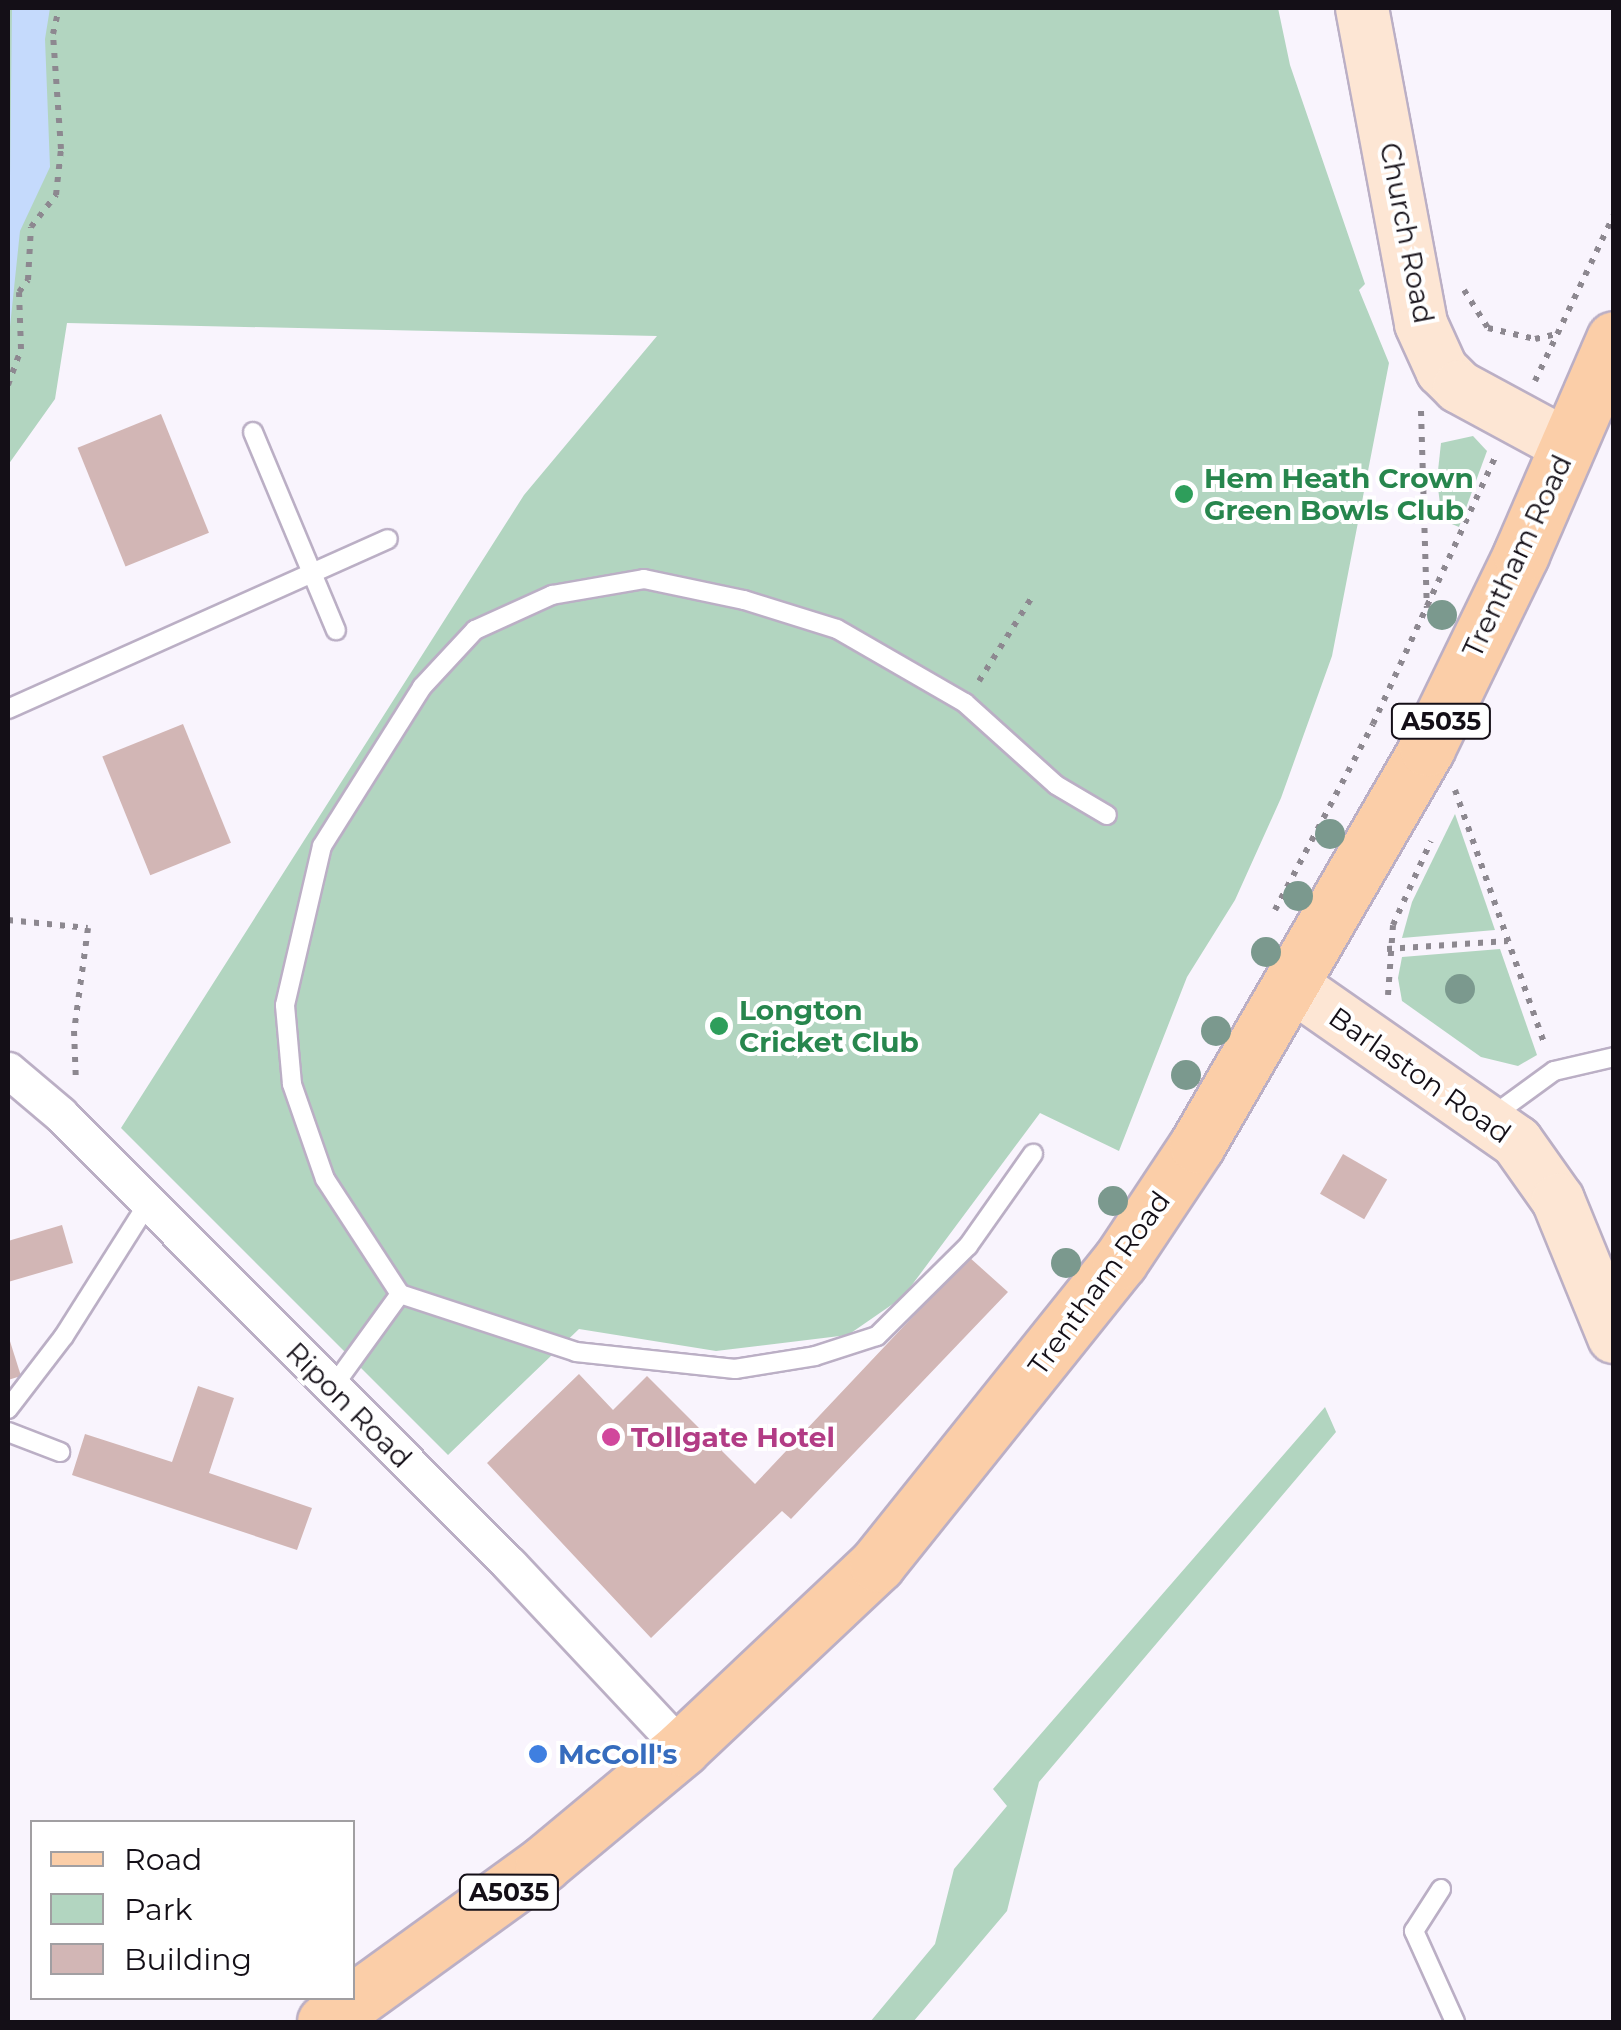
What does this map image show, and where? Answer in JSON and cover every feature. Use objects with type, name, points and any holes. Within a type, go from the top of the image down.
[{"type":"main road","name":"Trentham Road","points":[[325,2022],[486,1910],[682,1748],[877,1564],[990,1429],[1120,1261],[1292,985],[1427,748],[1568,446],[1604,318]]},
{"type":"street","name":"Church Road","points":[[1362,8],[1428,340],[1459,387],[1568,446]]},
{"type":"street","name":"Barlaston Road","points":[[1292,985],[1517,1142],[1558,1200],[1614,1337]]},
{"type":"street","name":"Ripon Road","points":[[8,1070],[60,1114],[682,1748]]},
{"type":"lane","points":[[253,432],[336,630]]},
{"type":"lane","points":[[8,709],[310,569],[388,539]]},
{"type":"lane","points":[[1033,1154],[968,1246],[877,1336],[815,1356],[735,1369],[576,1352],[400,1294],[325,1179],[292,1084],[285,1006],[322,846],[422,687],[474,630],[552,595],[644,579],[744,600],[837,629],[965,703],[1056,785],[1107,816]]},
{"type":"lane","points":[[1486,1121],[1554,1071],[1614,1057]]},
{"type":"lane","points":[[8,1409],[64,1336],[148,1203]]},
{"type":"lane","points":[[332,1388],[400,1294]]},
{"type":"lane","points":[[8,1432],[60,1452]]},
{"type":"lane","points":[[1441,1890],[1414,1932],[1455,2022]]},
{"type":"path","points":[[8,386],[22,349],[18,292],[28,280],[32,227],[56,195],[61,149],[53,34],[59,8]]},
{"type":"path","points":[[1541,369],[1582,293],[1614,215]]},
{"type":"path","name":"Church Road","points":[[1462,285],[1488,328],[1536,339],[1560,333]]},
{"type":"path","points":[[1582,293],[1604,318]]},
{"type":"path","points":[[1421,404],[1428,610]]},
{"type":"path","points":[[1270,920],[1428,610],[1494,460]]},
{"type":"path","points":[[965,703],[1034,594]]},
{"type":"path","points":[[1455,790],[1547,1051]]},
{"type":"path","points":[[1388,1000],[1387,949],[1392,925],[1436,830]]},
{"type":"path","points":[[8,920],[88,928],[74,1032],[76,1084],[60,1114]]},
{"type":"path","points":[[1382,920],[1392,925]]},
{"type":"path","points":[[1387,949],[1508,941]]},
{"type":"green space","points":[[8,8],[1278,8],[1290,65],[1365,284],[1359,290],[1389,363],[1332,656],[1281,798],[1235,900],[1187,977],[1119,1151],[1040,1113],[903,1297],[848,1335],[716,1351],[579,1329],[448,1455],[121,1128],[524,495],[657,336],[67,323],[55,399],[8,465]]},
{"type":"green space","points":[[1473,436],[1487,451],[1459,527],[1442,520],[1437,480],[1441,443]]},
{"type":"green space","points":[[1455,814],[1495,930],[1402,938],[1412,902]]},
{"type":"green space","points":[[1500,949],[1537,1055],[1518,1066],[1481,1057],[1402,1001],[1398,978],[1402,957]]},
{"type":"green space","points":[[1325,1407],[1336,1432],[1039,1782],[1007,1911],[913,2022],[870,2022],[935,1944],[954,1869],[1007,1806],[993,1789]]},
{"type":"water","points":[[12,8],[50,8],[45,39],[50,167],[20,231],[8,346]]},
{"type":"building","points":[[161,414],[209,533],[126,566],[78,448]]},
{"type":"building","points":[[183,724],[231,843],[150,875],[102,757]]},
{"type":"building","points":[[1343,1154],[1387,1180],[1364,1219],[1320,1194]]},
{"type":"building","points":[[62,1225],[73,1263],[8,1282],[8,1241]]},
{"type":"building","name":"Tollgate Hotel","points":[[969,1257],[1008,1292],[791,1519],[782,1511],[651,1638],[487,1463],[579,1374],[613,1410],[647,1376],[755,1484]]},
{"type":"building","points":[[8,1335],[21,1376],[8,1380]]},
{"type":"building","points":[[198,1386],[234,1398],[209,1473],[312,1508],[297,1550],[72,1475],[85,1434],[172,1462]]},
{"type":"place","name":"Hem Heath Crown Green Bowls Club","points":[[1184,494]]},
{"type":"place","name":"Longton Cricket Club","points":[[719,1026]]},
{"type":"place","name":"Tollgate Hotel","points":[[611,1437]]},
{"type":"place","name":"McColl's","points":[[538,1754]]}]
